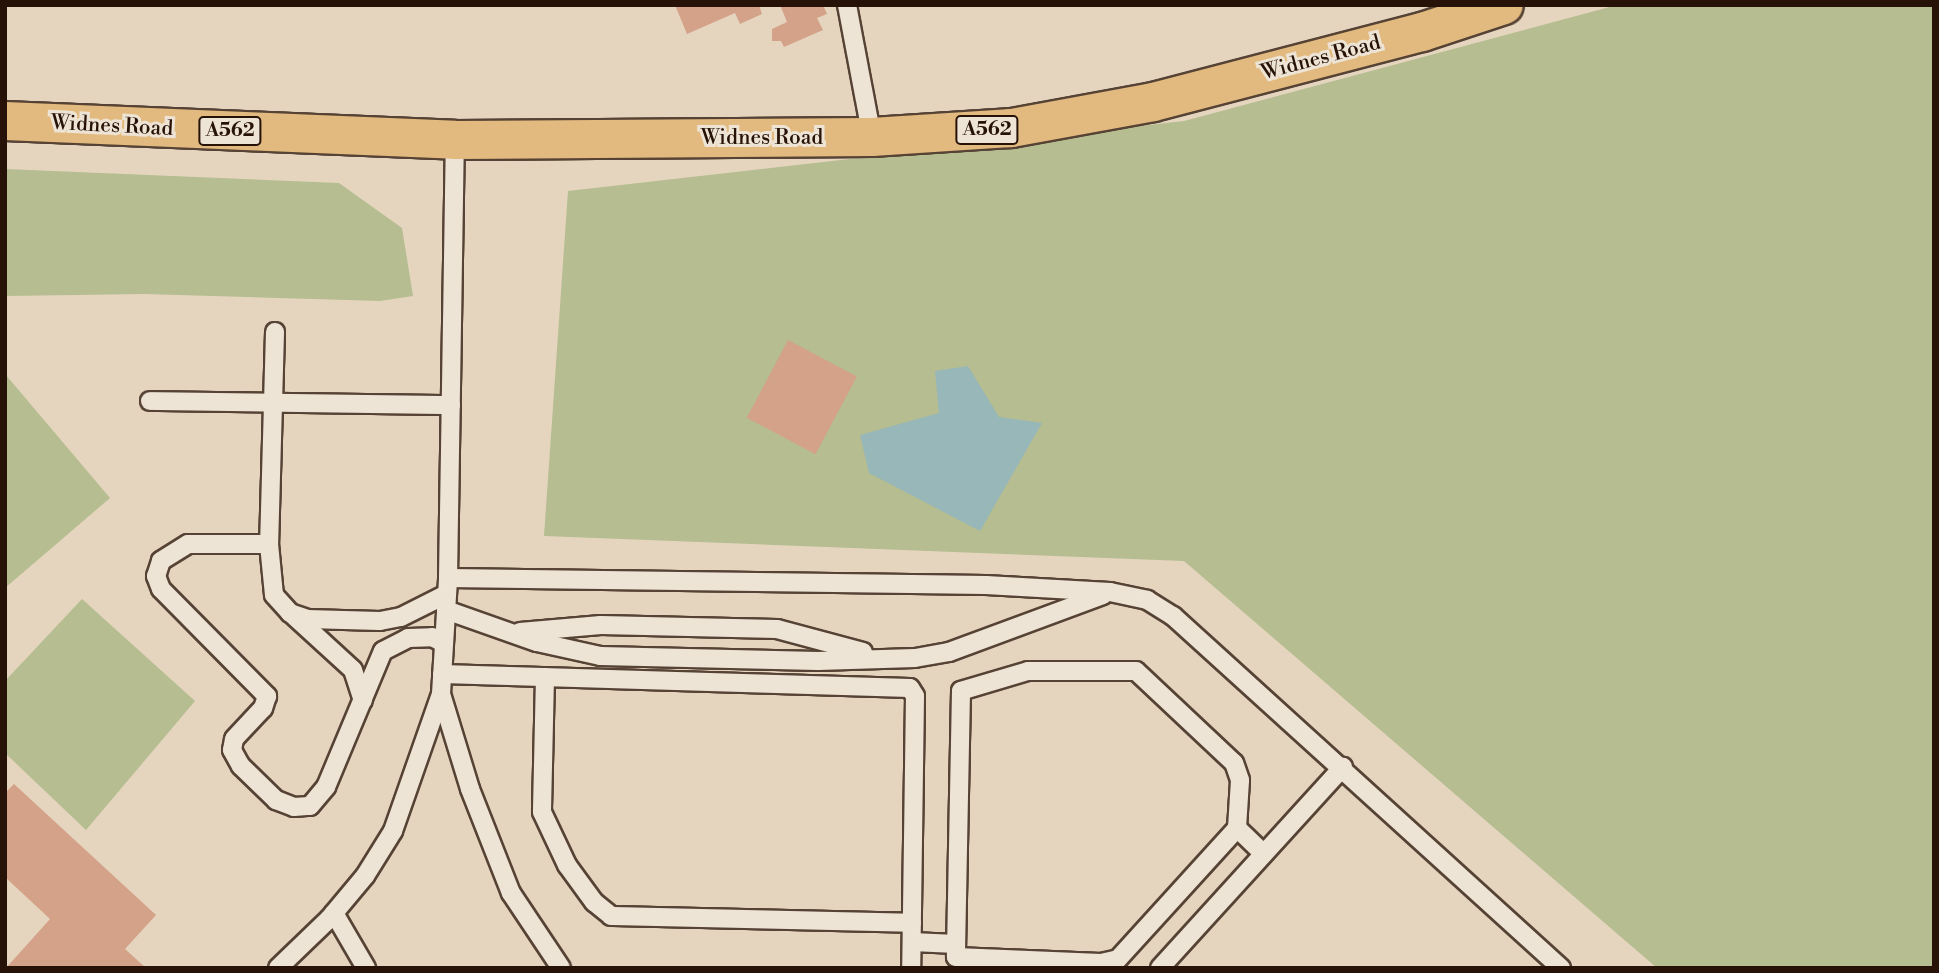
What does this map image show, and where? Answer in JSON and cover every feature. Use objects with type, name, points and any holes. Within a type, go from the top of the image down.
[{"type":"main road","name":"Widnes Road","points":[[5,121],[454,140],[873,137],[1012,128],[1153,102],[1422,32],[1504,5]]},
{"type":"lane","points":[[847,5],[873,137]]},
{"type":"lane","points":[[278,968],[334,913],[365,876],[393,831],[441,694],[447,594],[452,405],[454,140]]},
{"type":"lane","points":[[275,332],[269,544],[274,595],[353,670],[363,700]]},
{"type":"lane","points":[[150,401],[452,405]]},
{"type":"lane","points":[[269,544],[188,544],[161,561],[156,576],[161,589],[267,696],[263,708],[234,739],[232,750],[241,766],[276,800],[294,807],[310,806],[326,787],[383,652],[408,638],[432,637],[444,643]]},
{"type":"lane","points":[[290,613],[307,619],[380,621],[401,617],[447,594],[986,585],[1110,592],[1147,600],[1173,616],[1343,767],[1561,968]]},
{"type":"lane","points":[[447,594],[509,632],[600,656],[732,660],[915,658],[949,652],[1110,592]]},
{"type":"lane","points":[[509,632],[601,625],[777,629],[849,651],[915,658]]},
{"type":"lane","points":[[1028,671],[1136,671],[1234,763],[1240,780],[1237,828],[1118,959],[1101,963],[956,957],[961,691],[1028,671]]},
{"type":"lane","points":[[442,674],[910,688],[915,696],[911,968]]},
{"type":"lane","points":[[545,677],[542,812],[567,865],[594,902],[611,915],[912,923]]},
{"type":"lane","points":[[441,694],[470,789],[511,894],[561,968]]},
{"type":"lane","points":[[1160,968],[1343,767]]},
{"type":"lane","points":[[1237,828],[1264,854]]},
{"type":"lane","points":[[334,913],[366,968]]},
{"type":"lane","points":[[912,942],[957,944]]},
{"type":"green space","points":[[1617,5],[1934,5],[1934,968],[1657,968],[1184,561],[544,536],[568,191],[1184,121]]},
{"type":"green space","points":[[5,169],[339,183],[402,228],[413,296],[380,301],[144,294],[5,296]]},
{"type":"green space","points":[[5,374],[110,498],[5,588]]},
{"type":"green space","points":[[82,599],[195,701],[86,830],[5,753],[5,681]]},
{"type":"water","points":[[968,366],[999,417],[1042,423],[980,531],[869,473],[860,435],[939,413],[935,371]]},
{"type":"building","points":[[675,5],[759,5],[762,14],[740,24],[735,13],[687,34]]},
{"type":"building","points":[[780,5],[823,5],[827,14],[817,18],[823,30],[784,47],[781,41],[772,41],[772,29],[787,22]]},
{"type":"building","points":[[788,340],[857,377],[816,454],[747,418]]},
{"type":"building","points":[[14,784],[156,915],[125,949],[146,968],[6,968],[50,919],[5,877],[5,793]]}]
